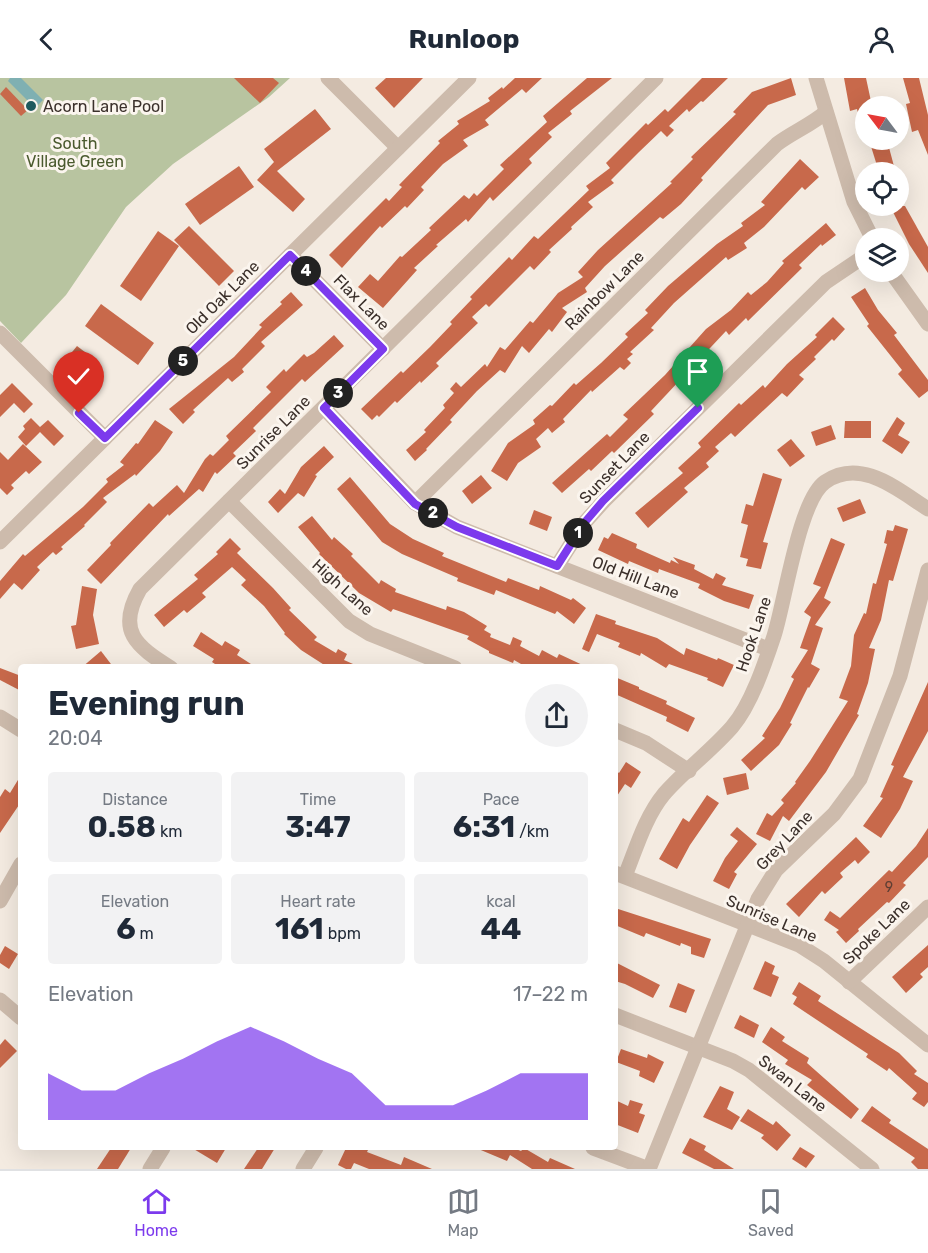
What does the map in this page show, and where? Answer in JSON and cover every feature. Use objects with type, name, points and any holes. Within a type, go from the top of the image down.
[{"type":"street","points":[[328,78],[398,148]]},
{"type":"street","name":"Old Oak Lane","points":[[0,542],[469,78]]},
{"type":"street","name":"Sunrise Lane","points":[[165,664],[148,653],[133,638],[129,626],[133,602],[140,590],[656,78]]},
{"type":"street","points":[[816,78],[855,202],[867,228]]},
{"type":"street","name":"Rainbow Lane","points":[[415,504],[777,144],[794,132],[811,125],[826,112]]},
{"type":"street","name":"Flax Lane","points":[[290,255],[383,349]]},
{"type":"street","name":"Sunset Lane","points":[[557,566],[585,522],[603,501],[826,282],[855,262]]},
{"type":"street","points":[[898,282],[928,324]]},
{"type":"street","points":[[0,333],[105,438]]},
{"type":"street","points":[[0,356],[11,345]]},
{"type":"street","name":"Old Hill Lane","points":[[324,408],[415,504],[457,527],[768,649]]},
{"type":"street","name":"Hook Lane","points":[[620,874],[650,816],[664,795],[734,725],[750,698],[781,612],[806,511],[825,482],[848,473],[869,474],[928,509]]},
{"type":"street","name":"High Lane","points":[[229,501],[349,621],[370,634],[445,664]]},
{"type":"street","name":"Grey Lane","points":[[649,1169],[758,899],[776,870],[834,814],[860,779],[900,676],[924,603],[928,570]]},
{"type":"street","points":[[0,717],[18,728]]},
{"type":"street","points":[[618,731],[646,743],[689,771]]},
{"type":"street","points":[[0,901],[18,869]]},
{"type":"street","name":"Sunrise Lane","points":[[620,874],[799,945],[824,961],[928,1045]]},
{"type":"street","name":"Spoke Lane","points":[[849,982],[928,907]]},
{"type":"street","points":[[0,1000],[18,1015]]},
{"type":"street","name":"Swan Lane","points":[[618,1016],[733,1061],[750,1070],[872,1169]]},
{"type":"street","points":[[150,1169],[162,1150]]},
{"type":"street","points":[[303,1169],[315,1150]]},
{"type":"street","points":[[598,1150],[649,1169]]},
{"type":"green space","name":"South Village Green","points":[[0,78],[290,78],[269,97],[173,164],[126,207],[66,295],[21,343],[0,321]]},
{"type":"water","points":[[10,78],[21,78],[43,100],[35,108],[8,81]]},
{"type":"building","points":[[234,78],[273,78],[279,83],[260,103]]},
{"type":"building","points":[[386,78],[423,78],[394,108],[375,88]]},
{"type":"building","points":[[515,78],[542,78],[526,93],[522,89],[485,120],[489,125],[463,140],[468,146],[443,164],[421,187],[424,190],[407,208],[405,206],[382,228],[380,226],[342,268],[329,255],[386,198],[389,201],[402,187],[399,185],[440,143],[438,141],[459,124],[457,121],[490,101],[488,98]]},
{"type":"building","points":[[587,78],[612,78],[570,111],[572,114],[548,133],[552,137],[529,159],[532,163],[493,201],[490,197],[468,222],[466,219],[436,245],[438,246],[414,268],[417,270],[383,308],[358,287],[370,274],[378,281],[400,256],[402,257],[431,230],[429,228],[464,195],[469,199],[474,193],[477,196],[504,169],[500,165],[547,122],[543,116]]},
{"type":"building","points":[[702,78],[728,78],[703,102],[701,101],[689,112],[687,109],[669,126],[674,130],[667,137],[661,131],[639,152],[611,180],[614,183],[588,202],[593,207],[549,250],[551,252],[534,270],[530,266],[489,307],[486,304],[472,317],[478,323],[436,363],[439,366],[397,403],[395,401],[379,417],[377,415],[372,420],[361,409],[430,347],[472,299],[470,297],[509,257],[512,260],[534,236],[538,239],[589,190],[586,186],[610,168],[606,163],[646,123],[648,125],[665,109],[668,112]]},
{"type":"building","points":[[791,78],[796,95],[768,105],[701,178],[703,180],[681,204],[663,219],[660,217],[605,266],[585,288],[587,292],[562,308],[567,312],[552,332],[549,329],[529,353],[522,346],[505,373],[500,370],[477,391],[450,420],[452,422],[415,461],[406,450],[426,432],[424,430],[445,408],[443,405],[454,393],[450,389],[456,382],[461,387],[485,364],[487,367],[500,347],[505,350],[530,321],[533,323],[558,293],[583,277],[578,272],[598,250],[672,183],[670,182],[693,159],[691,157],[736,114],[733,112],[752,92]]},
{"type":"building","points":[[844,78],[866,78],[870,96],[855,96],[855,110],[850,111]]},
{"type":"building","points":[[903,78],[919,78],[928,115],[928,155],[918,130],[912,132],[908,96]]},
{"type":"building","points":[[6,87],[28,110],[21,116],[0,94]]},
{"type":"building","points":[[315,109],[331,129],[277,171],[305,199],[293,212],[257,180],[274,162],[264,149]]},
{"type":"building","points":[[872,150],[890,150],[893,162],[876,162]]},
{"type":"building","points":[[800,159],[819,177],[805,190],[802,187],[764,227],[744,243],[747,248],[728,260],[726,257],[674,303],[651,328],[654,330],[630,352],[633,354],[627,359],[631,363],[624,370],[620,367],[592,392],[591,390],[563,419],[565,422],[552,433],[548,428],[536,439],[541,447],[518,463],[507,481],[491,471],[508,443],[535,424],[533,420],[550,405],[552,406],[574,383],[576,385],[628,337],[625,334],[648,313],[645,310],[668,286],[717,244],[743,226],[741,223],[765,205],[761,202]]},
{"type":"building","points":[[239,166],[254,187],[200,225],[185,204]]},
{"type":"building","points":[[909,213],[928,247],[928,273],[909,244],[909,228],[901,228],[895,216],[909,216]]},
{"type":"building","points":[[826,223],[836,235],[822,246],[821,244],[799,265],[802,268],[748,321],[746,318],[729,335],[726,331],[651,411],[654,414],[614,453],[612,451],[591,471],[589,469],[562,493],[552,483],[607,434],[610,437],[628,419],[623,415],[665,375],[706,329],[731,310],[748,292],[751,295],[767,282],[784,263],[782,261]]},
{"type":"building","points":[[189,226],[234,271],[219,286],[174,240]]},
{"type":"building","points":[[158,231],[179,246],[141,301],[120,286]]},
{"type":"building","points":[[865,288],[878,310],[897,333],[894,335],[928,380],[928,391],[919,398],[898,374],[902,370],[867,326],[869,324],[851,297]]},
{"type":"building","points":[[291,292],[303,305],[261,342],[265,346],[242,369],[244,372],[232,382],[228,378],[193,410],[195,412],[183,424],[169,409],[234,357],[262,327],[259,325],[282,304],[280,302]]},
{"type":"building","points":[[101,304],[154,343],[138,365],[85,326]]},
{"type":"building","points":[[833,317],[845,329],[814,357],[816,359],[799,375],[804,379],[787,397],[782,393],[735,437],[731,433],[715,447],[719,451],[706,463],[709,467],[684,488],[688,492],[648,528],[635,513],[683,473],[678,468],[701,447],[698,443],[739,403],[741,405],[763,385],[765,388],[817,337],[815,335]]},
{"type":"building","points":[[334,335],[344,346],[305,382],[302,379],[253,428],[256,431],[233,453],[236,456],[217,474],[215,472],[203,492],[199,489],[169,516],[168,514],[101,584],[87,570],[111,545],[110,543],[149,503],[153,507],[177,485],[184,493],[205,459],[210,454],[213,456],[229,440],[226,436],[271,392],[266,387],[284,369],[286,372],[304,354],[307,357],[314,353]]},
{"type":"building","points":[[77,346],[94,359],[82,375],[64,362]]},
{"type":"building","points":[[12,383],[33,404],[24,413],[14,403],[0,417],[0,395]]},
{"type":"building","points":[[897,417],[905,423],[898,435],[910,442],[902,454],[882,441]]},
{"type":"building","points":[[31,418],[40,427],[48,420],[64,436],[54,446],[40,432],[26,446],[18,437],[25,429],[23,426]]},
{"type":"building","points":[[155,420],[173,432],[160,451],[136,476],[135,474],[103,498],[107,502],[61,547],[63,549],[56,555],[53,552],[37,567],[40,570],[22,590],[14,583],[0,599],[0,581],[23,554],[25,556],[83,507],[108,482],[106,479],[124,465],[120,462],[136,443],[138,444]]},
{"type":"building","points":[[845,421],[871,421],[871,438],[844,438]]},
{"type":"building","points":[[831,425],[836,439],[816,446],[811,432]]},
{"type":"building","points":[[791,439],[805,456],[790,467],[777,450]]},
{"type":"building","points":[[23,444],[42,462],[29,474],[26,471],[11,485],[14,488],[7,495],[0,488],[0,452],[8,460]]},
{"type":"building","points":[[324,446],[334,457],[315,475],[317,476],[304,497],[298,493],[278,513],[268,502],[280,489],[285,494],[301,467]]},
{"type":"building","points":[[763,473],[782,479],[763,542],[768,543],[761,569],[746,566],[748,559],[740,557],[748,525],[741,523],[746,504],[753,506]]},
{"type":"building","points":[[481,475],[492,488],[472,504],[462,491]]},
{"type":"building","points":[[350,477],[390,524],[413,539],[444,553],[442,556],[506,582],[508,578],[539,590],[540,586],[571,600],[573,598],[586,608],[574,624],[557,611],[555,614],[496,590],[494,595],[457,581],[458,578],[402,554],[382,542],[337,489]]},
{"type":"building","points":[[860,499],[866,513],[843,522],[837,508]]},
{"type":"building","points":[[534,510],[552,517],[547,531],[529,524]]},
{"type":"building","points":[[312,516],[332,540],[334,537],[353,554],[351,556],[379,584],[381,580],[396,589],[395,592],[446,610],[447,606],[464,612],[487,626],[484,630],[491,634],[490,637],[510,645],[513,637],[522,641],[520,646],[539,656],[542,650],[557,658],[559,654],[580,664],[521,664],[514,660],[513,663],[489,653],[467,639],[469,636],[393,609],[391,612],[359,593],[319,554],[298,527]]},
{"type":"building","points":[[895,525],[908,529],[893,581],[889,580],[881,620],[869,648],[875,649],[868,683],[857,714],[859,715],[826,772],[789,821],[783,816],[770,841],[756,834],[767,813],[772,816],[784,803],[781,800],[796,783],[848,701],[839,698],[851,666],[854,635],[864,613],[866,614],[873,583],[876,584],[887,544],[884,543],[887,530],[893,531]]},
{"type":"building","points":[[612,533],[637,544],[636,548],[670,563],[671,560],[679,564],[673,557],[695,565],[694,569],[713,579],[716,573],[726,578],[722,585],[754,595],[749,609],[724,601],[698,588],[700,584],[659,569],[658,573],[629,561],[628,564],[598,550],[604,537],[608,539]]},
{"type":"building","points":[[230,538],[241,549],[237,553],[273,588],[291,608],[289,610],[317,637],[314,640],[336,653],[338,649],[347,654],[344,660],[353,664],[323,664],[301,650],[284,634],[264,606],[241,585],[246,580],[232,567],[202,593],[206,597],[187,613],[184,610],[164,627],[154,615],[198,579],[194,575],[218,554],[216,552]]},
{"type":"building","points":[[831,538],[845,544],[824,598],[831,602],[815,625],[823,628],[811,664],[820,669],[808,687],[790,723],[792,724],[779,745],[751,771],[741,760],[765,738],[762,736],[780,708],[794,679],[791,677],[808,650],[800,648],[811,617],[804,612],[821,587],[813,584]]},
{"type":"building","points":[[82,586],[97,589],[93,615],[99,644],[76,649],[71,626],[76,625]]},
{"type":"building","points":[[596,614],[616,621],[615,624],[657,638],[684,655],[686,648],[734,665],[723,687],[707,680],[708,678],[669,664],[666,668],[641,653],[640,656],[618,647],[620,643],[597,634],[589,652],[582,649]]},
{"type":"building","points":[[201,632],[222,646],[225,641],[240,650],[237,655],[251,664],[215,664],[212,662],[214,659],[193,646]]},
{"type":"building","points":[[101,651],[111,664],[86,664]]},
{"type":"building","points":[[0,668],[18,675],[18,689],[0,680]]},
{"type":"building","points":[[618,678],[667,701],[666,704],[695,718],[688,732],[666,721],[667,717],[618,695]]},
{"type":"building","points":[[928,682],[928,731],[903,777],[913,781],[900,809],[881,838],[863,826],[883,798],[880,797],[894,766],[891,765]]},
{"type":"building","points":[[626,762],[641,772],[631,788],[625,784],[618,794],[619,773]]},
{"type":"building","points":[[746,773],[749,789],[727,795],[723,778]]},
{"type":"building","points":[[18,780],[18,806],[0,833],[0,797],[5,789],[10,793]]},
{"type":"building","points":[[707,795],[719,803],[690,845],[677,869],[659,859],[683,818],[689,822]]},
{"type":"building","points":[[737,827],[757,844],[734,872],[737,874],[729,889],[713,881],[725,858],[738,841],[730,835]]},
{"type":"building","points":[[928,828],[928,857],[903,883],[906,885],[889,903],[887,902],[846,943],[836,932],[839,930],[824,920],[830,911],[840,918],[889,870],[892,872],[916,846]]},
{"type":"building","points":[[856,837],[870,852],[858,864],[855,860],[840,873],[843,877],[825,894],[822,891],[799,917],[786,904]]},
{"type":"building","points":[[618,909],[711,939],[704,958],[691,954],[691,947],[681,943],[680,946],[646,933],[644,937],[618,926]]},
{"type":"building","points":[[928,945],[928,967],[920,974],[923,977],[906,993],[892,977]]},
{"type":"building","points":[[5,946],[18,954],[9,969],[0,963],[0,955]]},
{"type":"building","points":[[765,961],[775,966],[772,974],[779,977],[771,997],[753,989]]},
{"type":"building","points":[[618,964],[660,985],[653,998],[618,982]]},
{"type":"building","points":[[799,982],[821,996],[818,1001],[899,1053],[917,1071],[914,1074],[928,1083],[928,1102],[924,1107],[912,1099],[917,1093],[889,1068],[887,1071],[866,1057],[868,1054],[793,1004],[797,997],[792,994]]},
{"type":"building","points":[[678,983],[695,990],[686,1013],[669,1007]]},
{"type":"building","points":[[740,1015],[759,1025],[754,1038],[734,1028]]},
{"type":"building","points":[[771,1027],[785,1037],[782,1041],[809,1058],[807,1063],[859,1109],[851,1119],[807,1085],[812,1080],[785,1064],[788,1060],[762,1042]]},
{"type":"building","points":[[5,1039],[17,1051],[0,1068],[0,1045]]},
{"type":"building","points":[[621,1049],[647,1058],[648,1054],[664,1062],[654,1083],[639,1076],[640,1071],[618,1063]]},
{"type":"building","points":[[720,1086],[734,1092],[727,1109],[740,1117],[732,1130],[703,1117]]},
{"type":"building","points":[[630,1100],[643,1104],[639,1113],[645,1115],[638,1133],[618,1125],[618,1101],[628,1106]]},
{"type":"building","points":[[872,1106],[891,1120],[889,1123],[928,1149],[928,1169],[918,1169],[911,1162],[915,1158],[861,1121]]},
{"type":"building","points":[[748,1109],[773,1125],[776,1121],[791,1135],[777,1151],[761,1138],[764,1135],[740,1121]]},
{"type":"building","points":[[690,1138],[706,1146],[704,1150],[734,1169],[714,1169],[682,1153]]},
{"type":"building","points":[[800,1147],[815,1156],[806,1168],[792,1159]]},
{"type":"building","points":[[110,1150],[130,1150],[118,1169],[97,1169]]},
{"type":"building","points":[[195,1150],[225,1150],[217,1163]]},
{"type":"building","points":[[257,1150],[274,1150],[262,1169],[244,1169]]},
{"type":"building","points":[[345,1150],[368,1150],[367,1152],[401,1165],[404,1157],[432,1169],[369,1169],[354,1163],[351,1169],[346,1169],[338,1165]]},
{"type":"building","points":[[481,1150],[527,1150],[548,1162],[550,1158],[575,1169],[532,1169],[510,1155],[507,1161]]},
{"type":"place","name":"Acorn Lane Pool","points":[[31,106]]},
{"type":"route","points":[[79,413],[105,438],[290,255],[383,349],[324,408],[415,504],[457,527],[557,566],[585,522],[603,501],[698,408]]}]
